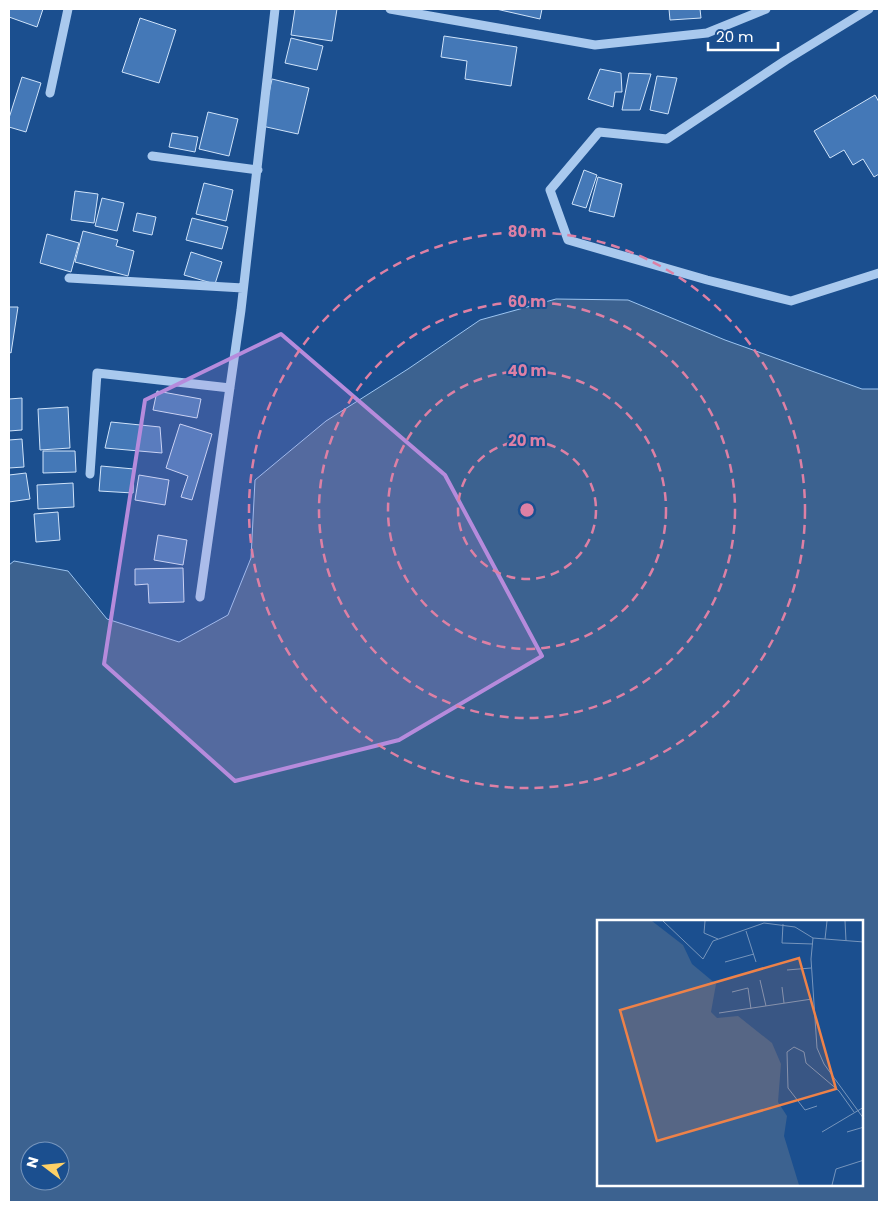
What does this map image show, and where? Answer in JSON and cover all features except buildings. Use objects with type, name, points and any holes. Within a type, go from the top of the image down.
[{"type":"street","points":[[50,93],[68,9]]},
{"type":"street","points":[[200,597],[243,288],[275,9]]},
{"type":"street","points":[[390,9],[595,45],[707,33],[766,9]]},
{"type":"street","points":[[869,9],[786,60],[667,139],[599,132],[550,190],[568,240],[716,282],[791,301],[879,274]]},
{"type":"street","points":[[152,156],[258,170]]},
{"type":"street","points":[[69,278],[243,288]]},
{"type":"street","points":[[90,474],[97,373],[230,388]]},
{"type":"highlighted area","points":[[281,334],[445,475],[542,656],[399,740],[235,781],[104,664],[145,400]]},
{"type":"water","points":[[556,299],[628,300],[725,340],[862,389],[879,389],[879,1202],[9,1202],[9,565],[14,561],[68,571],[107,619],[179,642],[228,615],[251,558],[255,480],[326,421],[480,320]]}]
